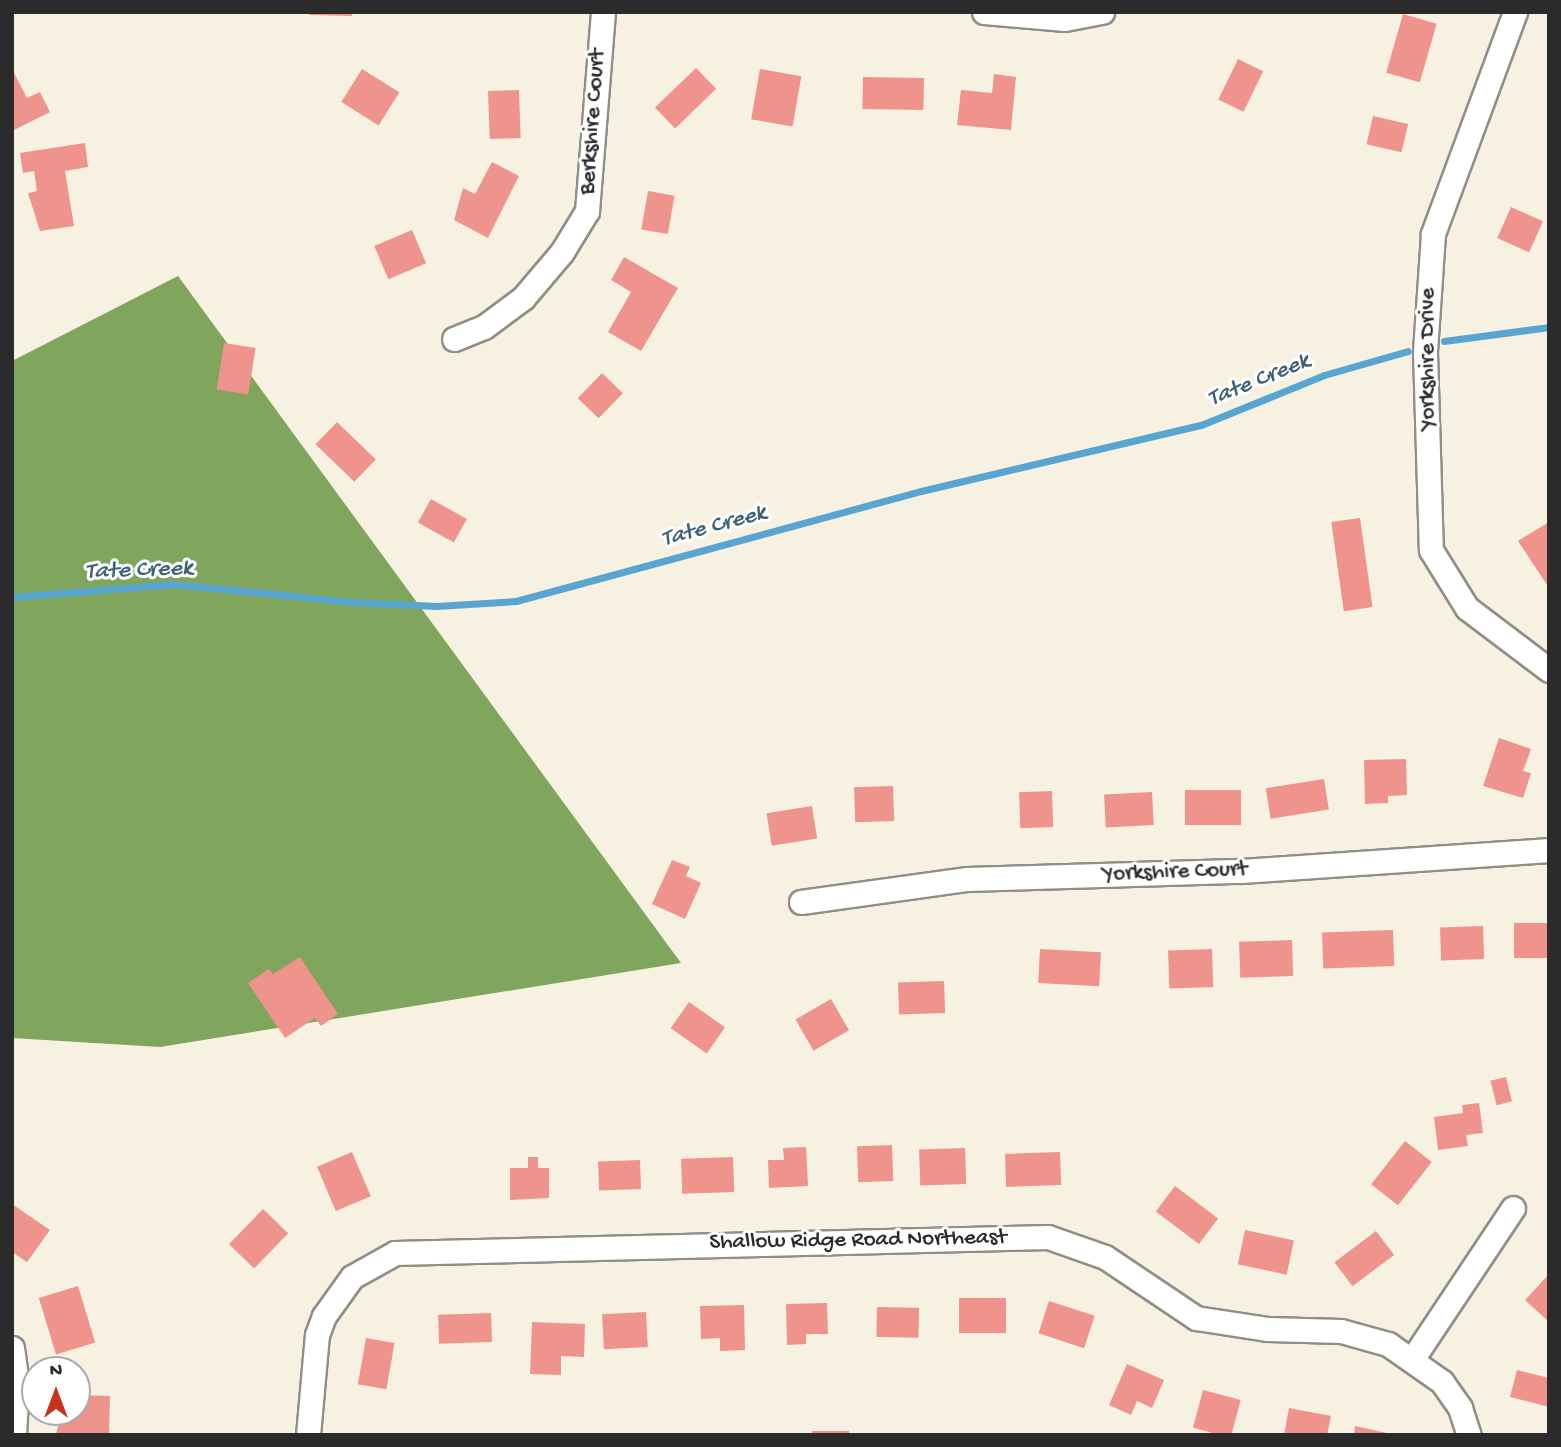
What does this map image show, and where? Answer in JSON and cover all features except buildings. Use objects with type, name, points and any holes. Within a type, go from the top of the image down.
[{"type":"street","name":"Berkshire Court","points":[[454,339],[484,327],[523,298],[562,252],[587,211],[603,12]]},
{"type":"street","points":[[984,12],[1065,19],[1102,12]]},
{"type":"street","name":"Yorkshire Drive","points":[[1515,12],[1433,233],[1425,352],[1431,550],[1467,608],[1549,670]]},
{"type":"street","name":"Yorkshire Court","points":[[801,902],[967,879],[1242,871],[1549,850]]},
{"type":"street","points":[[1412,1358],[1513,1208]]},
{"type":"street","name":"Shallow Ridge Road Northeast","points":[[308,1435],[317,1335],[324,1316],[352,1277],[395,1253],[417,1250],[1048,1237],[1105,1257],[1196,1318],[1236,1326],[1363,1334],[1412,1358],[1442,1382],[1460,1408],[1469,1435]]},
{"type":"street","points":[[12,1348],[17,1384],[14,1435]]},
{"type":"green space","points":[[178,276],[681,963],[160,1047],[12,1038],[12,361]]},
{"type":"waterway","name":"Tate Creek","points":[[1444,341],[1549,327]]},
{"type":"waterway","name":"Tate Creek","points":[[12,597],[174,584],[350,602],[437,606],[516,601],[921,491],[1201,425],[1324,375],[1408,351]]}]
